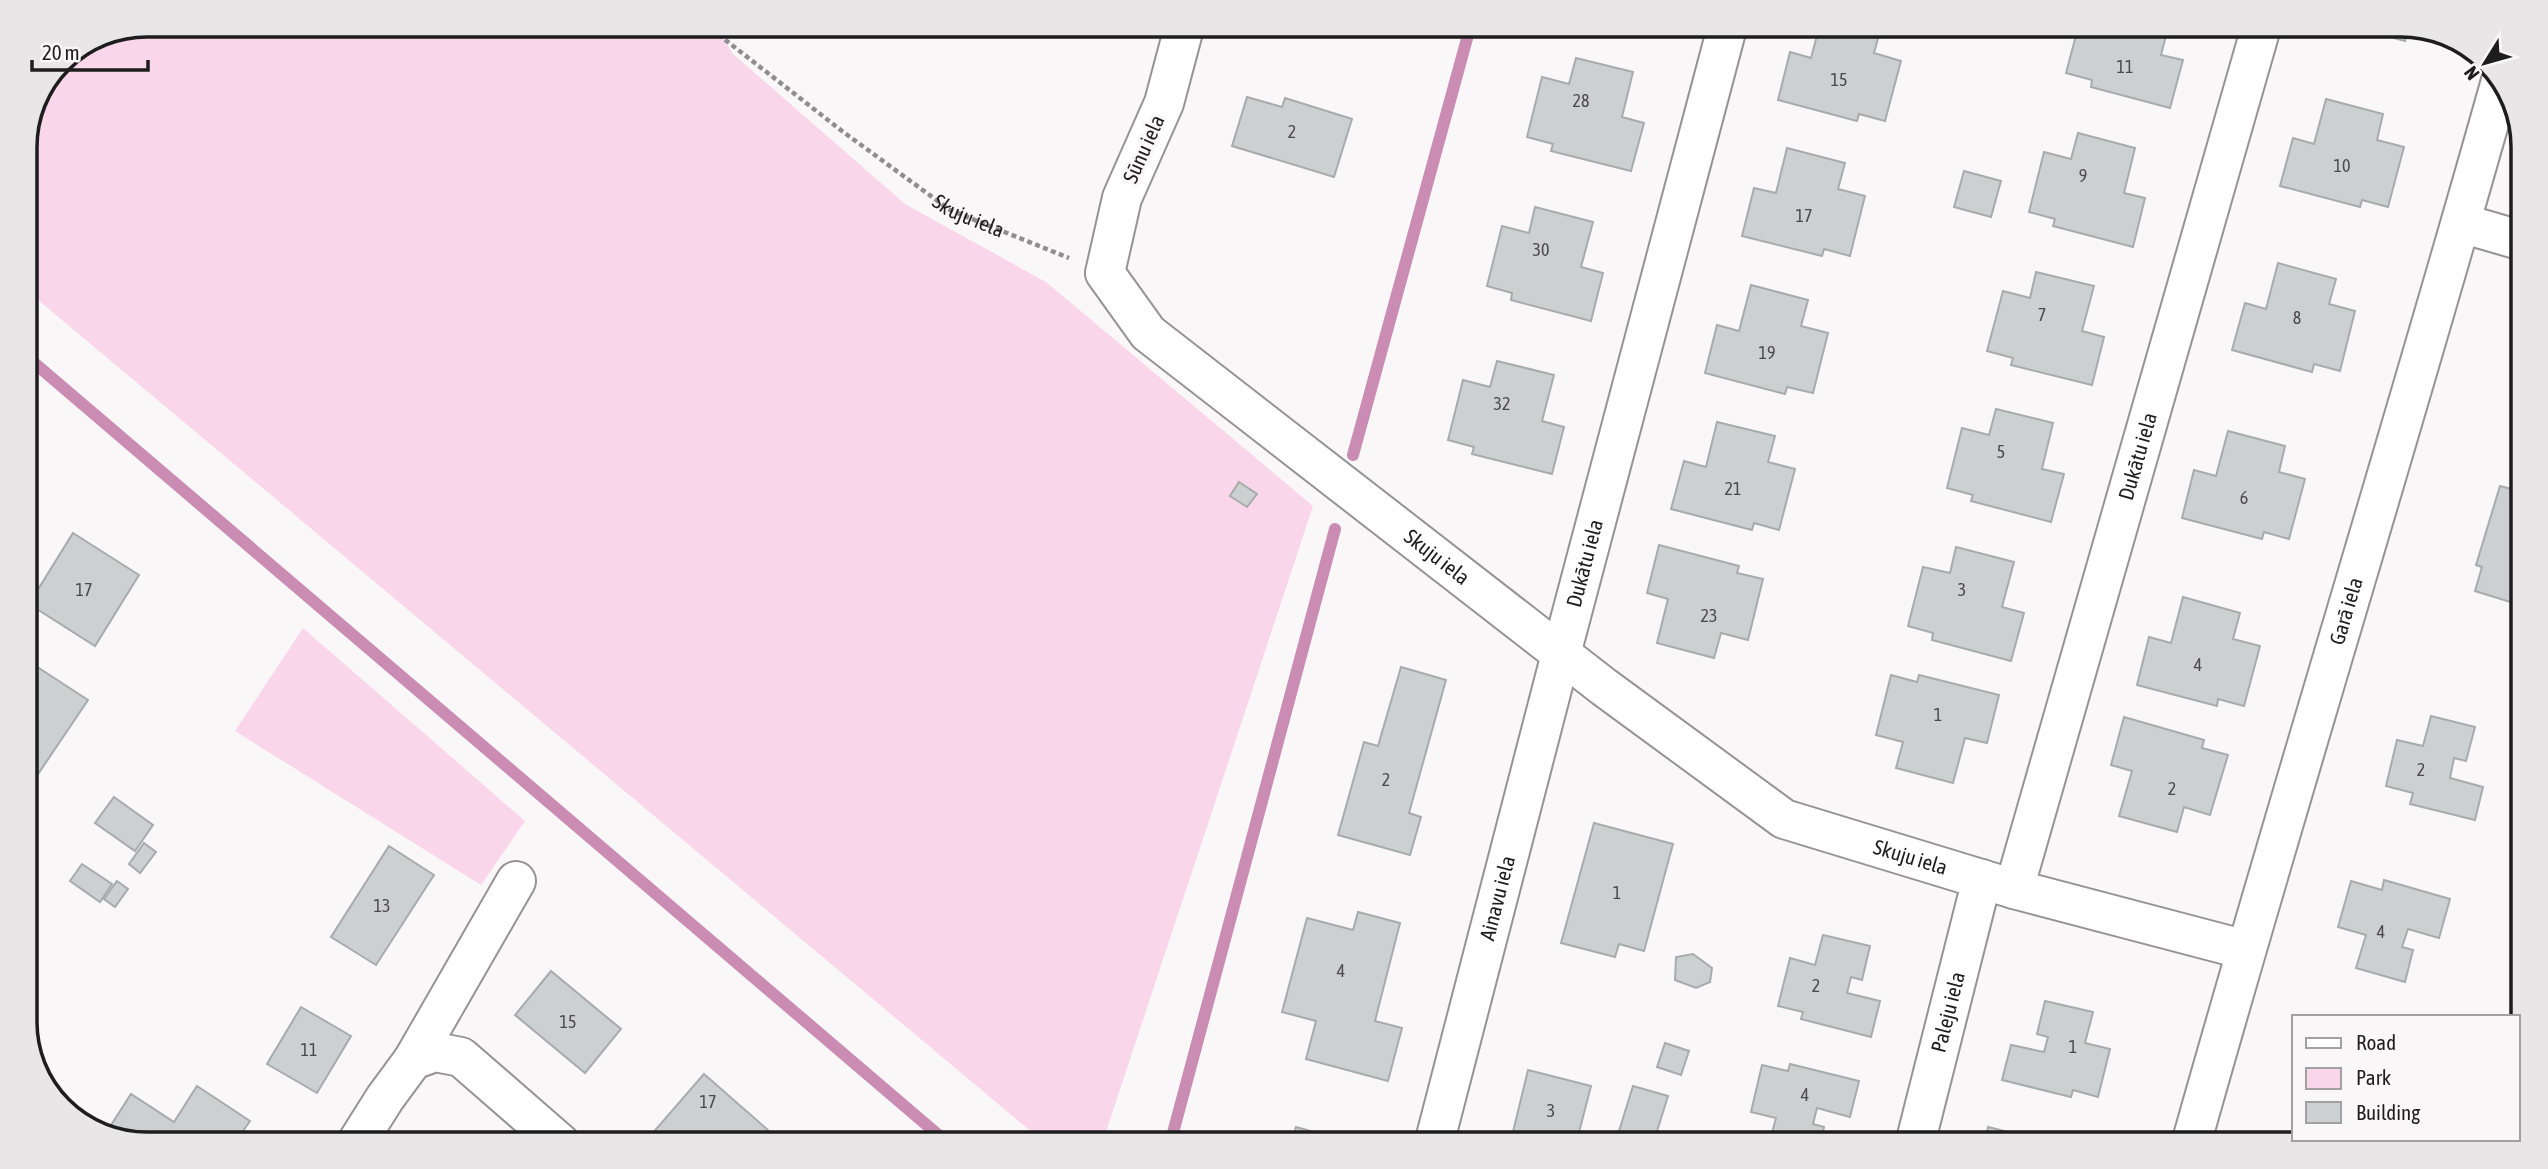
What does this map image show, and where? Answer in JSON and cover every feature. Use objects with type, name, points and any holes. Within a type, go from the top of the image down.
[{"type":"street","name":"Sūnu iela","points":[[1105,273],[1122,198],[1164,103],[1182,37]]},
{"type":"street","name":"Dukātu iela","points":[[1561,654],[1725,37]]},
{"type":"street","name":"Dukātu iela","points":[[1998,884],[2258,37]]},
{"type":"street","name":"Garā iela","points":[[2194,1132],[2495,98]]},
{"type":"street","points":[[2461,223],[2511,238]]},
{"type":"street","name":"Skuju iela","points":[[1105,273],[1148,333],[1561,654],[1784,819],[1998,884],[2246,950]]},
{"type":"street","name":"Ainavu iela","points":[[1437,1132],[1561,654]]},
{"type":"street","points":[[364,1132],[413,1060],[516,881]]},
{"type":"street","name":"Paleju iela","points":[[1919,1132],[1998,884]]},
{"type":"street","points":[[413,1060],[435,1052],[461,1057],[547,1132]]},
{"type":"path","name":"Skuju iela","points":[[722,37],[842,131],[950,210],[1105,273]]},
{"type":"green space","points":[[146,37],[722,37],[733,54],[905,204],[1046,282],[1313,506],[1106,1132],[1032,1132],[37,299],[37,139],[40,118],[59,80],[74,64],[92,51],[111,43]]},
{"type":"green space","points":[[303,628],[525,821],[481,885],[235,731]]},
{"type":"building","points":[[1817,37],[1878,37],[1874,53],[1901,61],[1885,121],[1859,114],[1857,121],[1778,100],[1790,52],[1811,58]]},
{"type":"building","points":[[2076,37],[2166,37],[2161,55],[2183,60],[2170,108],[2091,87],[2092,80],[2066,73]]},
{"type":"building","points":[[2390,37],[2406,37],[2405,41]]},
{"type":"building","points":[[1576,58],[1633,72],[1622,117],[1644,123],[1631,171],[1551,151],[1553,144],[1527,137],[1542,77],[1569,84]]},
{"type":"building","points":[[1247,97],[1282,107],[1285,98],[1352,119],[1334,177],[1232,146]]},
{"type":"building","points":[[2326,99],[2383,114],[2377,140],[2404,147],[2388,207],[2362,200],[2360,207],[2280,186],[2293,138],[2314,144]]},
{"type":"building","points":[[2078,133],[2135,148],[2124,193],[2145,198],[2133,247],[2053,226],[2055,219],[2029,212],[2044,152],[2071,159]]},
{"type":"building","points":[[1787,148],[1845,163],[1838,189],[1865,196],[1850,256],[1824,249],[1822,256],[1742,236],[1754,188],[1776,193]]},
{"type":"building","points":[[1964,171],[2001,181],[1991,217],[1954,207]]},
{"type":"building","points":[[1535,207],[1593,222],[1581,267],[1603,273],[1591,321],[1511,300],[1512,293],[1487,286],[1502,226],[1529,233]]},
{"type":"building","points":[[2278,263],[2336,279],[2329,304],[2355,311],[2340,371],[2314,364],[2312,372],[2232,350],[2245,303],[2266,309]]},
{"type":"building","points":[[2036,272],[2094,286],[2082,331],[2104,337],[2092,385],[2011,365],[2013,358],[1987,351],[2003,291],[2030,298]]},
{"type":"building","points":[[1751,285],[1808,300],[1801,326],[1828,333],[1813,393],[1787,387],[1785,394],[1705,373],[1717,325],[1739,331]]},
{"type":"building","points":[[1497,361],[1554,375],[1542,421],[1564,427],[1552,474],[1472,454],[1474,447],[1448,440],[1463,380],[1490,387]]},
{"type":"building","points":[[1996,409],[2053,423],[2042,469],[2064,474],[2051,522],[1971,501],[1973,495],[1947,488],[1962,428],[1989,435]]},
{"type":"building","points":[[1717,422],[1775,436],[1768,462],[1795,469],[1779,530],[1754,523],[1752,530],[1671,509],[1684,461],[1706,467]]},
{"type":"building","points":[[2228,431],[2285,446],[2279,472],[2305,479],[2289,539],[2264,532],[2262,539],[2182,518],[2194,470],[2216,476]]},
{"type":"building","points":[[1239,482],[1257,494],[1247,507],[1230,496]]},
{"type":"building","points":[[2500,486],[2511,489],[2511,602],[2475,591],[2482,567],[2476,565]]},
{"type":"building","points":[[73,533],[139,575],[95,646],[37,609],[37,591]]},
{"type":"building","points":[[1659,545],[1739,566],[1737,573],[1763,579],[1748,640],[1721,633],[1714,658],[1657,643],[1668,599],[1647,593]]},
{"type":"building","points":[[1956,547],[2014,562],[2002,607],[2024,613],[2011,661],[1932,640],[1933,633],[1908,626],[1923,567],[1950,573]]},
{"type":"building","points":[[2183,597],[2240,613],[2233,639],[2260,646],[2244,706],[2218,699],[2217,706],[2137,685],[2149,637],[2171,643]]},
{"type":"building","points":[[37,667],[88,700],[37,776]]},
{"type":"building","points":[[1401,667],[1446,680],[1409,813],[1421,817],[1410,855],[1338,835],[1364,742],[1378,746]]},
{"type":"building","points":[[1891,675],[1917,682],[1919,675],[1999,695],[1987,743],[1965,738],[1953,783],[1896,768],[1903,742],[1876,735]]},
{"type":"building","points":[[2431,716],[2475,727],[2466,761],[2454,758],[2450,778],[2483,787],[2475,820],[2410,804],[2413,793],[2386,786],[2397,740],[2423,746]]},
{"type":"building","points":[[2124,717],[2204,740],[2202,748],[2228,755],[2210,815],[2184,807],[2177,832],[2119,816],[2132,771],[2111,765]]},
{"type":"building","points":[[114,797],[153,825],[135,851],[95,823]]},
{"type":"building","points":[[1594,823],[1673,844],[1644,951],[1619,944],[1615,957],[1561,943]]},
{"type":"building","points":[[144,843],[156,852],[140,873],[129,864]]},
{"type":"building","points":[[389,846],[434,875],[376,965],[331,937]]},
{"type":"building","points":[[82,864],[112,884],[100,902],[70,881]]},
{"type":"building","points":[[2384,880],[2450,899],[2439,938],[2408,929],[2402,947],[2413,950],[2405,982],[2356,968],[2366,935],[2338,927],[2351,881],[2382,890]]},
{"type":"building","points":[[117,881],[128,889],[115,907],[104,899]]},
{"type":"building","points":[[1358,912],[1400,923],[1375,1021],[1402,1028],[1388,1081],[1306,1059],[1316,1021],[1282,1012],[1307,918],[1353,930]]},
{"type":"building","points":[[1823,935],[1870,946],[1862,980],[1851,977],[1847,993],[1880,1001],[1871,1037],[1801,1019],[1803,1012],[1778,1006],[1790,958],[1815,965]]},
{"type":"building","points":[[1693,954],[1712,968],[1710,982],[1696,988],[1675,980],[1676,957]]},
{"type":"building","points":[[551,971],[621,1029],[585,1073],[515,1015]]},
{"type":"building","points":[[2045,1001],[2093,1012],[2085,1043],[2110,1049],[2098,1097],[2073,1090],[2071,1097],[2002,1080],[2011,1045],[2044,1052],[2048,1037],[2037,1034]]},
{"type":"building","points":[[301,1007],[351,1036],[317,1093],[267,1064]]},
{"type":"building","points":[[1665,1043],[1689,1051],[1681,1075],[1657,1067]]},
{"type":"building","points":[[1790,1064],[1859,1081],[1850,1117],[1817,1108],[1813,1124],[1824,1127],[1823,1132],[1772,1132],[1776,1118],[1751,1112],[1762,1065],[1788,1071]]},
{"type":"building","points":[[1528,1070],[1591,1086],[1579,1132],[1513,1132]]},
{"type":"building","points":[[704,1074],[768,1130],[766,1132],[653,1132]]},
{"type":"building","points":[[197,1086],[250,1121],[242,1132],[146,1132],[111,1126],[131,1094],[174,1122]]},
{"type":"building","points":[[1633,1086],[1668,1096],[1657,1132],[1619,1132]]},
{"type":"building","points":[[1296,1127],[1314,1132],[1295,1132]]},
{"type":"building","points":[[1988,1127],[2009,1132],[1987,1132]]},
{"type":"waterway","points":[[1353,455],[1467,37]]},
{"type":"waterway","points":[[37,365],[935,1132]]},
{"type":"waterway","points":[[1173,1132],[1335,529]]}]
